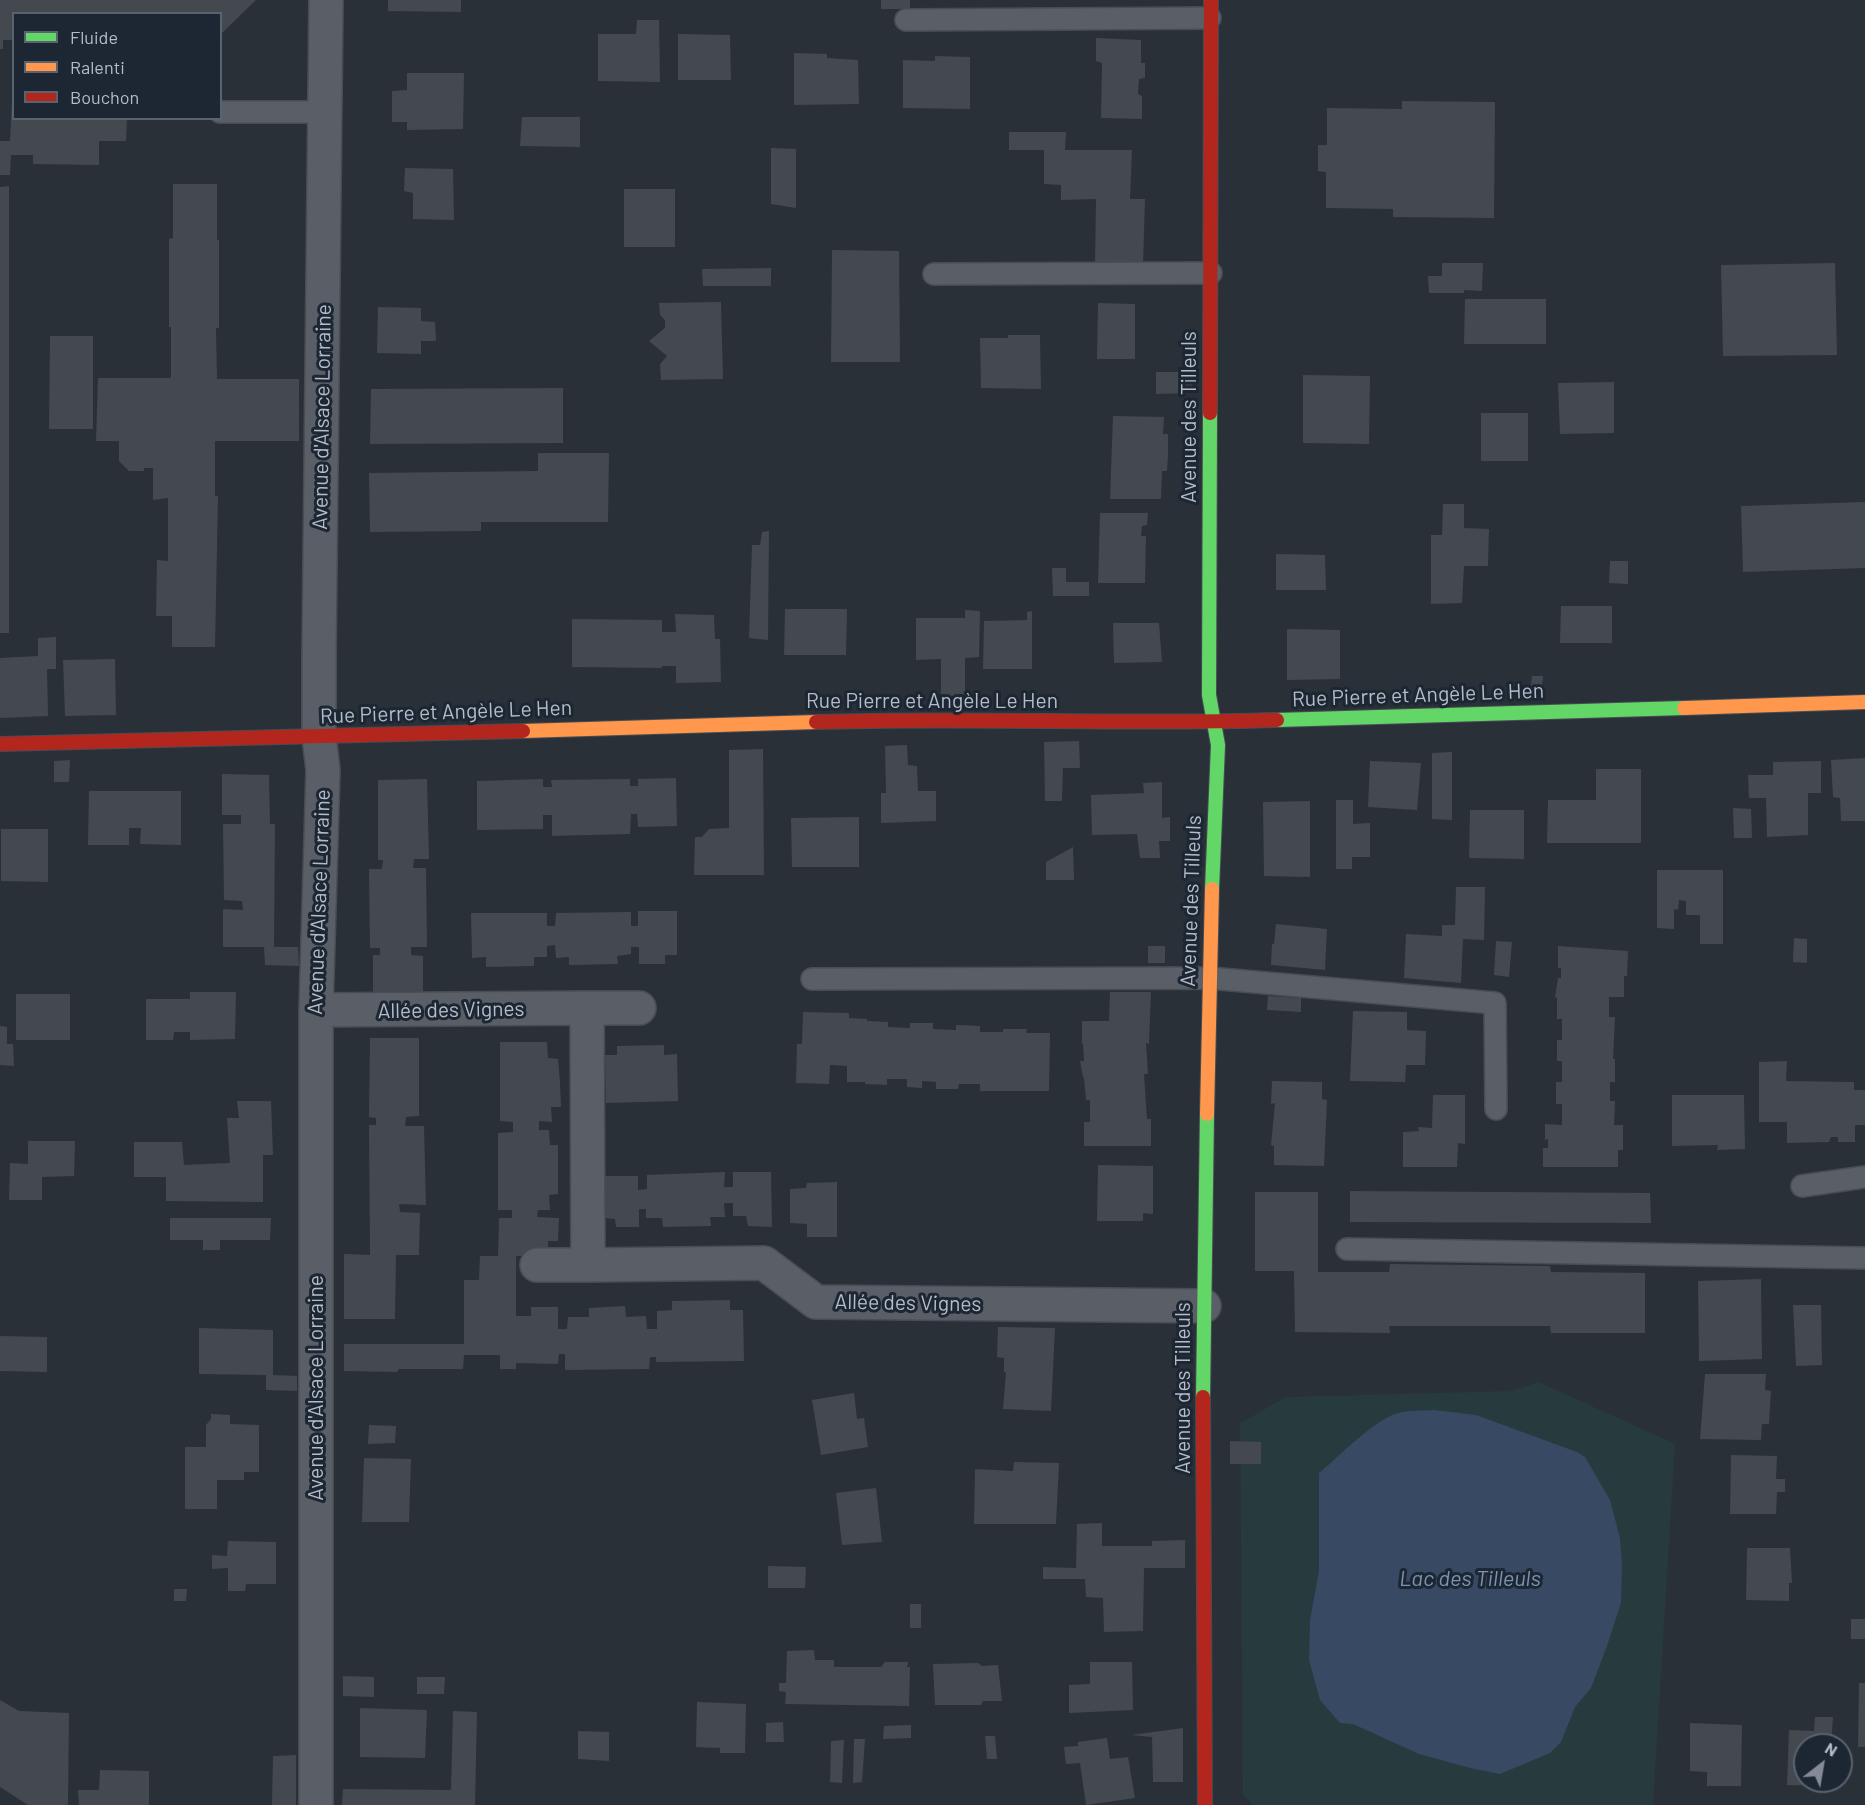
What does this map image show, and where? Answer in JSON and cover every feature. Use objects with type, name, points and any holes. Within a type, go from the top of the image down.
[{"type":"street","name":"Avenue d'Alsace Lorraine","points":[[316,1805],[316,1010],[323,770],[319,737],[326,0]]},
{"type":"street","name":"Avenue des Tilleuls","points":[[1205,1805],[1204,1306],[1209,978],[1218,745],[1209,695],[1211,9]]},
{"type":"street","name":"Rue Pierre et Angèle Le Hen","points":[[0,744],[885,720],[1213,722],[1865,702]]},
{"type":"street","points":[[587,1008],[588,1265]]},
{"type":"street","name":"Allée des Vignes","points":[[316,1010],[639,1008]]},
{"type":"street","name":"Allée des Vignes","points":[[537,1265],[764,1263],[816,1302],[1204,1306]]},
{"type":"lane","points":[[906,20],[1211,9]]},
{"type":"lane","points":[[222,111],[324,112]]},
{"type":"lane","points":[[934,274],[1211,273]]},
{"type":"lane","points":[[812,979],[1209,978],[1495,1003],[1496,1109]]},
{"type":"lane","points":[[1802,1186],[1865,1178]]},
{"type":"lane","points":[[1347,1249],[1865,1258]]},
{"type":"green space","points":[[1539,1382],[1675,1444],[1653,1805],[1253,1805],[1243,1795],[1240,1423],[1286,1397],[1512,1391]]},
{"type":"water","name":"Lac des Tilleuls","points":[[1434,1410],[1476,1415],[1585,1457],[1610,1500],[1620,1538],[1621,1603],[1591,1688],[1575,1707],[1561,1742],[1550,1753],[1500,1774],[1419,1754],[1353,1724],[1340,1723],[1320,1700],[1309,1660],[1310,1620],[1319,1571],[1319,1473],[1381,1421],[1402,1412]]},
{"type":"building","points":[[0,0],[256,0],[222,33],[222,12],[12,12],[12,40],[3,40],[3,49],[0,49]]},
{"type":"building","points":[[388,0],[461,0],[461,12],[388,11]]},
{"type":"building","points":[[881,0],[910,0],[910,9],[881,9]]},
{"type":"building","points":[[637,20],[659,20],[660,82],[598,81],[598,34],[636,34]]},
{"type":"building","points":[[678,34],[730,35],[731,80],[678,80]]},
{"type":"building","points":[[1096,38],[1141,40],[1141,63],[1145,63],[1145,78],[1139,79],[1138,94],[1142,96],[1142,119],[1101,118],[1102,63],[1096,61]]},
{"type":"building","points":[[794,53],[827,54],[827,58],[858,60],[859,104],[794,105]]},
{"type":"building","points":[[935,56],[970,57],[970,109],[903,108],[903,60],[935,61]]},
{"type":"building","points":[[407,73],[464,73],[463,129],[407,130],[407,122],[392,122],[392,91],[407,90]]},
{"type":"building","points":[[12,101],[12,120],[127,120],[126,141],[99,141],[99,165],[33,164],[33,155],[11,155],[10,175],[0,175],[0,141],[10,141]]},
{"type":"building","points":[[1402,101],[1495,102],[1494,218],[1393,217],[1393,209],[1326,208],[1326,172],[1318,171],[1318,145],[1327,145],[1327,108],[1402,109]]},
{"type":"building","points":[[522,117],[580,117],[580,147],[520,146]]},
{"type":"building","points":[[1009,132],[1066,132],[1065,150],[1132,150],[1130,199],[1145,199],[1143,265],[1095,265],[1096,199],[1061,200],[1061,185],[1044,184],[1044,150],[1009,150]]},
{"type":"building","points":[[771,148],[796,149],[796,208],[771,204]]},
{"type":"building","points":[[405,168],[453,169],[454,220],[413,219],[413,193],[404,191]]},
{"type":"building","points":[[173,184],[217,184],[219,328],[216,328],[217,379],[299,379],[299,441],[215,441],[215,496],[218,496],[215,647],[172,647],[172,616],[156,616],[157,560],[168,561],[168,498],[153,500],[153,468],[144,468],[144,471],[129,471],[119,461],[119,441],[96,441],[98,378],[171,378],[169,239],[173,238]]},
{"type":"building","points":[[9,186],[9,633],[0,633],[0,187]]},
{"type":"building","points":[[624,189],[675,189],[675,247],[624,247]]},
{"type":"building","points":[[832,250],[899,251],[900,362],[831,362]]},
{"type":"building","points":[[1442,263],[1483,263],[1482,291],[1429,293],[1428,276],[1442,276]]},
{"type":"building","points":[[1835,263],[1837,355],[1723,356],[1721,265]]},
{"type":"building","points":[[771,268],[771,286],[703,286],[702,269]]},
{"type":"building","points":[[1465,299],[1546,299],[1546,344],[1464,344]]},
{"type":"building","points":[[721,302],[723,379],[661,380],[660,364],[667,356],[649,341],[665,328],[665,320],[660,315],[659,303]]},
{"type":"building","points":[[1098,303],[1135,304],[1135,359],[1097,359]]},
{"type":"building","points":[[378,307],[421,308],[421,321],[435,322],[436,341],[421,341],[421,354],[377,353]]},
{"type":"building","points":[[1008,335],[1040,335],[1041,389],[981,388],[980,338],[1008,338]]},
{"type":"building","points":[[50,336],[93,336],[93,429],[49,429]]},
{"type":"building","points":[[1156,372],[1192,372],[1192,393],[1156,394]]},
{"type":"building","points":[[1303,375],[1370,376],[1369,444],[1303,443]]},
{"type":"building","points":[[1614,382],[1614,433],[1560,434],[1558,383]]},
{"type":"building","points":[[563,388],[563,443],[370,444],[371,389]]},
{"type":"building","points":[[1481,413],[1528,413],[1528,461],[1481,461]]},
{"type":"building","points":[[1113,416],[1164,417],[1163,434],[1168,434],[1168,454],[1167,471],[1162,471],[1161,499],[1110,499]]},
{"type":"building","points":[[538,453],[609,453],[608,522],[481,522],[481,531],[370,532],[369,473],[538,471]]},
{"type":"building","points":[[1865,502],[1865,568],[1743,572],[1741,506]]},
{"type":"building","points":[[1443,504],[1464,504],[1464,528],[1489,529],[1488,566],[1464,566],[1462,603],[1431,604],[1431,535],[1442,535]]},
{"type":"building","points":[[1100,513],[1148,513],[1147,525],[1142,526],[1141,536],[1146,536],[1145,583],[1098,583]]},
{"type":"building","points":[[769,531],[768,640],[749,638],[752,545],[760,545],[762,532]]},
{"type":"building","points":[[1276,554],[1325,555],[1326,590],[1276,590]]},
{"type":"building","points":[[1610,561],[1628,561],[1628,584],[1609,583]]},
{"type":"building","points":[[1052,568],[1066,568],[1066,582],[1089,582],[1089,596],[1053,596]]},
{"type":"building","points":[[1561,606],[1612,606],[1612,643],[1560,643]]},
{"type":"building","points":[[785,609],[847,609],[846,655],[784,655]]},
{"type":"building","points":[[965,610],[980,611],[979,657],[965,658],[965,700],[941,700],[941,659],[916,660],[916,618],[965,618]]},
{"type":"building","points":[[1032,611],[1032,669],[983,669],[984,621],[1027,620],[1027,612]]},
{"type":"building","points":[[675,614],[714,615],[715,639],[720,639],[721,682],[676,683],[676,666],[662,666],[662,668],[572,667],[572,619],[662,620],[662,632],[676,632]]},
{"type":"building","points":[[1113,623],[1159,623],[1162,662],[1114,663]]},
{"type":"building","points":[[1287,629],[1340,630],[1340,679],[1287,680]]},
{"type":"building","points":[[56,637],[56,669],[47,669],[48,716],[0,718],[0,658],[38,656],[38,638]]},
{"type":"building","points":[[115,659],[116,715],[65,716],[63,660]]},
{"type":"building","points":[[1532,676],[1543,676],[1542,686],[1531,686]]},
{"type":"building","points":[[1079,741],[1080,768],[1063,768],[1062,801],[1045,801],[1044,742]]},
{"type":"building","points":[[907,745],[908,765],[917,766],[918,791],[936,791],[936,821],[881,823],[881,793],[886,793],[885,746]]},
{"type":"building","points":[[763,749],[764,875],[694,875],[695,837],[702,837],[709,829],[729,828],[729,750]]},
{"type":"building","points":[[1452,752],[1452,820],[1432,819],[1432,753]]},
{"type":"building","points":[[1865,758],[1865,821],[1841,821],[1840,798],[1833,797],[1831,760]]},
{"type":"building","points":[[70,760],[69,782],[54,782],[54,761]]},
{"type":"building","points":[[1370,761],[1421,763],[1417,810],[1368,807]]},
{"type":"building","points":[[1821,761],[1821,793],[1808,793],[1808,835],[1767,837],[1766,798],[1749,798],[1748,775],[1773,775],[1773,762]]},
{"type":"building","points":[[1596,769],[1641,769],[1641,843],[1547,843],[1548,800],[1596,800]]},
{"type":"building","points":[[222,774],[269,775],[270,824],[275,824],[274,947],[298,947],[299,966],[265,965],[264,947],[223,947],[223,909],[243,910],[242,901],[224,900],[223,824],[241,824],[241,815],[222,815]]},
{"type":"building","points":[[676,778],[677,826],[638,827],[637,814],[631,814],[630,834],[552,836],[552,815],[543,815],[543,829],[477,830],[477,781],[543,779],[543,787],[552,787],[551,780],[630,779],[630,786],[638,786],[638,779]]},
{"type":"building","points":[[427,779],[429,859],[414,859],[413,868],[426,868],[427,947],[411,947],[411,955],[423,956],[423,994],[373,994],[373,955],[380,955],[380,948],[370,948],[369,869],[382,869],[383,860],[378,860],[378,780]]},
{"type":"building","points":[[1162,782],[1162,818],[1170,817],[1170,841],[1159,841],[1160,858],[1140,858],[1137,834],[1092,835],[1091,795],[1144,793],[1143,783]]},
{"type":"building","points":[[89,791],[181,791],[181,845],[140,844],[141,828],[129,828],[129,845],[88,845]]},
{"type":"building","points":[[1336,800],[1353,800],[1353,824],[1370,823],[1370,857],[1352,857],[1352,869],[1336,869]]},
{"type":"building","points":[[1310,801],[1310,877],[1264,876],[1263,802]]},
{"type":"building","points":[[1733,808],[1751,809],[1752,838],[1734,838]]},
{"type":"building","points":[[1470,810],[1524,810],[1524,859],[1469,858]]},
{"type":"building","points":[[859,817],[859,867],[792,867],[791,818]]},
{"type":"building","points":[[1,829],[48,829],[48,882],[1,881]]},
{"type":"building","points":[[1073,847],[1074,880],[1046,880],[1046,862]]},
{"type":"building","points":[[1657,870],[1723,870],[1723,944],[1700,944],[1700,915],[1686,915],[1686,901],[1679,900],[1678,910],[1674,909],[1674,929],[1657,928]]},
{"type":"building","points":[[1456,887],[1485,887],[1484,940],[1463,939],[1461,983],[1404,978],[1406,934],[1442,936],[1442,925],[1455,925]]},
{"type":"building","points":[[638,911],[677,911],[677,955],[665,955],[665,964],[639,964],[639,947],[631,947],[631,954],[617,956],[618,964],[569,965],[569,957],[556,958],[555,945],[547,946],[547,957],[534,957],[534,966],[486,967],[486,957],[472,958],[471,913],[547,913],[547,926],[555,926],[556,913],[631,912],[631,926],[638,926]]},
{"type":"building","points":[[1276,924],[1327,929],[1325,970],[1271,965]]},
{"type":"building","points":[[1794,938],[1807,939],[1807,963],[1793,962]]},
{"type":"building","points":[[1496,941],[1512,942],[1509,977],[1494,975]]},
{"type":"building","points":[[1148,946],[1165,946],[1165,963],[1148,963]]},
{"type":"building","points":[[1558,946],[1628,951],[1627,976],[1624,976],[1624,997],[1609,997],[1609,1017],[1615,1017],[1613,1059],[1615,1059],[1615,1082],[1610,1082],[1610,1101],[1615,1101],[1614,1125],[1623,1125],[1623,1150],[1618,1150],[1618,1167],[1543,1167],[1543,1148],[1548,1148],[1548,1139],[1545,1140],[1545,1124],[1562,1125],[1562,1104],[1556,1104],[1556,1082],[1562,1082],[1562,1061],[1557,1061],[1557,1040],[1562,1040],[1562,1019],[1557,1019],[1557,997],[1555,998],[1558,978],[1561,978],[1561,968],[1558,968]]},
{"type":"building","points":[[190,992],[236,992],[235,1039],[190,1040],[190,1032],[174,1032],[173,1040],[146,1040],[146,999],[190,999]]},
{"type":"building","points":[[1110,992],[1151,992],[1149,1044],[1146,1043],[1148,1074],[1144,1074],[1147,1119],[1151,1119],[1151,1146],[1084,1146],[1084,1122],[1090,1122],[1090,1100],[1086,1100],[1080,1061],[1084,1061],[1082,1021],[1109,1021]]},
{"type":"building","points":[[16,994],[70,994],[70,1040],[16,1040]]},
{"type":"building","points":[[1268,996],[1301,998],[1301,1012],[1267,1010]]},
{"type":"building","points":[[1353,1011],[1407,1012],[1407,1030],[1426,1031],[1425,1065],[1406,1065],[1405,1082],[1350,1081]]},
{"type":"building","points":[[803,1012],[849,1013],[849,1018],[888,1022],[888,1027],[910,1028],[910,1023],[933,1023],[933,1029],[956,1030],[956,1025],[980,1026],[980,1032],[1027,1029],[1026,1033],[1050,1033],[1049,1091],[980,1091],[980,1084],[959,1084],[958,1089],[936,1089],[936,1082],[922,1081],[922,1088],[907,1087],[907,1079],[887,1079],[887,1085],[847,1082],[847,1066],[830,1065],[829,1084],[796,1083],[797,1044],[802,1044]]},
{"type":"building","points":[[0,1026],[7,1027],[7,1044],[13,1044],[14,1066],[0,1065]]},
{"type":"building","points":[[370,1038],[419,1038],[419,1116],[406,1117],[405,1126],[424,1126],[426,1205],[399,1204],[400,1212],[420,1213],[419,1255],[396,1255],[395,1319],[344,1319],[344,1254],[370,1255],[369,1125],[376,1125],[376,1118],[369,1117]]},
{"type":"building","points":[[500,1042],[547,1042],[548,1058],[558,1059],[560,1082],[561,1107],[551,1107],[552,1122],[539,1121],[539,1130],[549,1130],[550,1145],[558,1145],[558,1194],[549,1195],[550,1210],[538,1210],[537,1217],[559,1218],[558,1241],[548,1241],[548,1256],[516,1256],[516,1316],[531,1316],[531,1307],[558,1307],[558,1329],[567,1329],[568,1317],[589,1317],[589,1308],[625,1306],[626,1317],[646,1316],[647,1329],[657,1329],[657,1311],[672,1310],[672,1301],[730,1300],[730,1310],[743,1310],[744,1361],[656,1362],[656,1357],[650,1357],[649,1369],[565,1370],[565,1354],[559,1354],[558,1364],[516,1363],[516,1369],[500,1369],[500,1355],[464,1355],[463,1369],[399,1369],[397,1372],[344,1371],[344,1344],[464,1344],[464,1280],[479,1280],[480,1256],[498,1256],[499,1218],[512,1218],[512,1210],[498,1210],[498,1133],[513,1132],[513,1122],[500,1121]]},
{"type":"building","points":[[664,1045],[664,1055],[677,1054],[678,1101],[606,1103],[605,1055],[617,1055],[617,1046]]},
{"type":"building","points":[[1787,1061],[1786,1081],[1854,1082],[1854,1090],[1865,1090],[1865,1125],[1855,1125],[1855,1142],[1838,1142],[1838,1137],[1831,1137],[1829,1142],[1787,1143],[1787,1122],[1759,1122],[1759,1062]]},
{"type":"building","points":[[1272,1081],[1322,1082],[1322,1099],[1327,1100],[1324,1166],[1274,1165],[1274,1146],[1271,1145],[1275,1103],[1271,1104]]},
{"type":"building","points":[[1433,1095],[1465,1095],[1465,1144],[1458,1143],[1457,1167],[1403,1167],[1403,1132],[1419,1131],[1418,1127],[1432,1128]]},
{"type":"building","points":[[1672,1095],[1744,1095],[1745,1149],[1717,1150],[1718,1145],[1672,1146]]},
{"type":"building","points":[[237,1101],[271,1101],[273,1155],[263,1155],[263,1202],[166,1201],[166,1177],[134,1177],[134,1142],[182,1142],[184,1165],[230,1163],[227,1118],[239,1118]]},
{"type":"building","points":[[28,1141],[75,1141],[74,1176],[42,1177],[42,1200],[9,1200],[10,1163],[28,1164]]},
{"type":"building","points":[[1098,1165],[1153,1166],[1153,1214],[1143,1213],[1143,1221],[1097,1221]]},
{"type":"building","points":[[725,1172],[724,1187],[733,1187],[733,1172],[771,1172],[772,1227],[748,1226],[746,1216],[733,1216],[733,1203],[724,1203],[725,1217],[710,1217],[711,1226],[663,1227],[662,1218],[646,1218],[646,1209],[639,1209],[639,1227],[616,1227],[615,1219],[604,1218],[603,1176],[638,1176],[638,1190],[647,1189],[647,1175]]},
{"type":"building","points":[[837,1182],[837,1237],[807,1237],[807,1224],[790,1223],[790,1189],[806,1188],[807,1183]]},
{"type":"building","points":[[1350,1191],[1650,1193],[1651,1223],[1350,1222]]},
{"type":"building","points":[[1255,1192],[1318,1192],[1318,1272],[1389,1272],[1390,1264],[1550,1266],[1551,1272],[1645,1273],[1645,1333],[1551,1333],[1550,1326],[1389,1326],[1390,1333],[1295,1332],[1294,1271],[1255,1271]]},
{"type":"building","points":[[170,1218],[271,1218],[270,1240],[220,1240],[220,1250],[203,1250],[203,1240],[170,1240]]},
{"type":"building","points":[[1761,1279],[1762,1359],[1699,1361],[1698,1281]]},
{"type":"building","points":[[1793,1305],[1821,1305],[1822,1365],[1796,1366]]},
{"type":"building","points":[[998,1327],[1055,1328],[1051,1411],[1003,1409],[1006,1372],[1004,1372],[1004,1358],[997,1357]]},
{"type":"building","points":[[199,1328],[273,1330],[273,1375],[297,1376],[297,1391],[266,1390],[266,1375],[199,1374]]},
{"type":"building","points":[[0,1336],[47,1337],[47,1372],[0,1371]]},
{"type":"building","points":[[1705,1374],[1766,1374],[1765,1390],[1771,1391],[1769,1424],[1762,1424],[1761,1440],[1700,1439]]},
{"type":"building","points":[[854,1393],[857,1419],[864,1418],[868,1447],[821,1455],[812,1400]]},
{"type":"building","points":[[211,1414],[230,1415],[230,1424],[259,1425],[259,1472],[244,1472],[244,1480],[217,1480],[217,1509],[185,1509],[185,1447],[206,1447],[206,1425],[211,1419]]},
{"type":"building","points":[[369,1425],[396,1426],[395,1443],[368,1444]]},
{"type":"building","points":[[1230,1441],[1261,1442],[1261,1464],[1230,1464]]},
{"type":"building","points":[[1731,1455],[1777,1456],[1776,1479],[1785,1479],[1785,1492],[1777,1492],[1776,1514],[1730,1514]]},
{"type":"building","points":[[364,1458],[411,1459],[409,1522],[362,1522]]},
{"type":"building","points":[[1014,1462],[1059,1463],[1056,1524],[974,1524],[975,1469],[1013,1471]]},
{"type":"building","points":[[876,1488],[882,1542],[842,1545],[836,1493]]},
{"type":"building","points":[[1102,1523],[1102,1546],[1152,1546],[1152,1541],[1185,1540],[1185,1568],[1144,1568],[1143,1631],[1104,1632],[1103,1598],[1086,1597],[1085,1579],[1043,1579],[1043,1567],[1076,1568],[1077,1524]]},
{"type":"building","points":[[228,1541],[276,1542],[276,1584],[246,1584],[245,1591],[228,1591],[228,1568],[212,1569],[212,1555],[227,1556]]},
{"type":"building","points":[[1747,1548],[1790,1548],[1792,1583],[1789,1583],[1789,1601],[1746,1600]]},
{"type":"building","points":[[768,1566],[806,1567],[805,1588],[768,1588]]},
{"type":"building","points":[[174,1589],[187,1589],[186,1601],[174,1601]]},
{"type":"building","points":[[910,1604],[921,1604],[921,1628],[910,1628]]},
{"type":"building","points":[[1851,1619],[1865,1619],[1865,1639],[1851,1639]]},
{"type":"building","points":[[814,1650],[815,1660],[834,1660],[834,1667],[881,1667],[885,1662],[908,1662],[907,1667],[910,1667],[909,1706],[785,1704],[786,1692],[779,1691],[779,1683],[786,1683],[787,1651]]},
{"type":"building","points":[[1090,1662],[1132,1662],[1133,1710],[1069,1713],[1069,1685],[1090,1684]]},
{"type":"building","points":[[978,1663],[982,1666],[998,1665],[1002,1701],[983,1701],[981,1705],[935,1705],[933,1664]]},
{"type":"building","points":[[343,1676],[374,1677],[374,1697],[343,1696]]},
{"type":"building","points":[[417,1677],[445,1677],[444,1694],[417,1694]]},
{"type":"building","points":[[1859,1683],[1865,1683],[1865,1747],[1858,1747]]},
{"type":"building","points":[[0,1700],[19,1711],[69,1713],[68,1805],[28,1805],[0,1787]]},
{"type":"building","points":[[697,1702],[746,1704],[745,1753],[720,1753],[720,1748],[696,1747]]},
{"type":"building","points":[[360,1708],[427,1710],[425,1758],[360,1757]]},
{"type":"building","points":[[453,1711],[477,1712],[475,1805],[342,1805],[343,1789],[451,1790]]},
{"type":"building","points":[[1815,1717],[1833,1717],[1832,1733],[1793,1733],[1793,1785],[1787,1785],[1789,1730],[1814,1731]]},
{"type":"building","points":[[783,1722],[784,1742],[766,1742],[766,1723]]},
{"type":"building","points":[[1690,1723],[1742,1725],[1741,1786],[1707,1786],[1707,1772],[1690,1771]]},
{"type":"building","points":[[911,1725],[911,1738],[883,1739],[884,1726]]},
{"type":"building","points":[[1183,1728],[1183,1782],[1153,1782],[1152,1737],[1131,1735]]},
{"type":"building","points":[[578,1731],[609,1732],[609,1761],[578,1759]]},
{"type":"building","points":[[985,1736],[995,1736],[997,1759],[987,1759]]},
{"type":"building","points":[[1107,1738],[1110,1759],[1128,1757],[1135,1798],[1086,1805],[1080,1763],[1066,1764],[1064,1747],[1078,1746],[1078,1742]]},
{"type":"building","points":[[854,1739],[865,1739],[862,1782],[853,1783]]},
{"type":"building","points":[[844,1740],[842,1783],[830,1782],[831,1741]]},
{"type":"building","points":[[296,1755],[296,1805],[272,1805],[273,1756]]},
{"type":"building","points":[[100,1770],[149,1771],[149,1805],[79,1805],[78,1790],[99,1790]]},
{"type":"traffic: fast","points":[[1210,413],[1209,695],[1218,745],[1212,889]]},
{"type":"traffic: fast","points":[[1277,720],[1684,708]]},
{"type":"traffic: fast","points":[[1203,1397],[1207,1114]]},
{"type":"traffic: slow","points":[[1684,708],[1865,702]]},
{"type":"traffic: slow","points":[[523,731],[816,722]]},
{"type":"traffic: slow","points":[[1207,1114],[1212,889]]},
{"type":"traffic: jam","points":[[1210,413],[1211,0]]},
{"type":"traffic: jam","points":[[816,722],[1277,720]]},
{"type":"traffic: jam","points":[[0,744],[523,731]]},
{"type":"traffic: jam","points":[[1203,1397],[1205,1805]]}]
